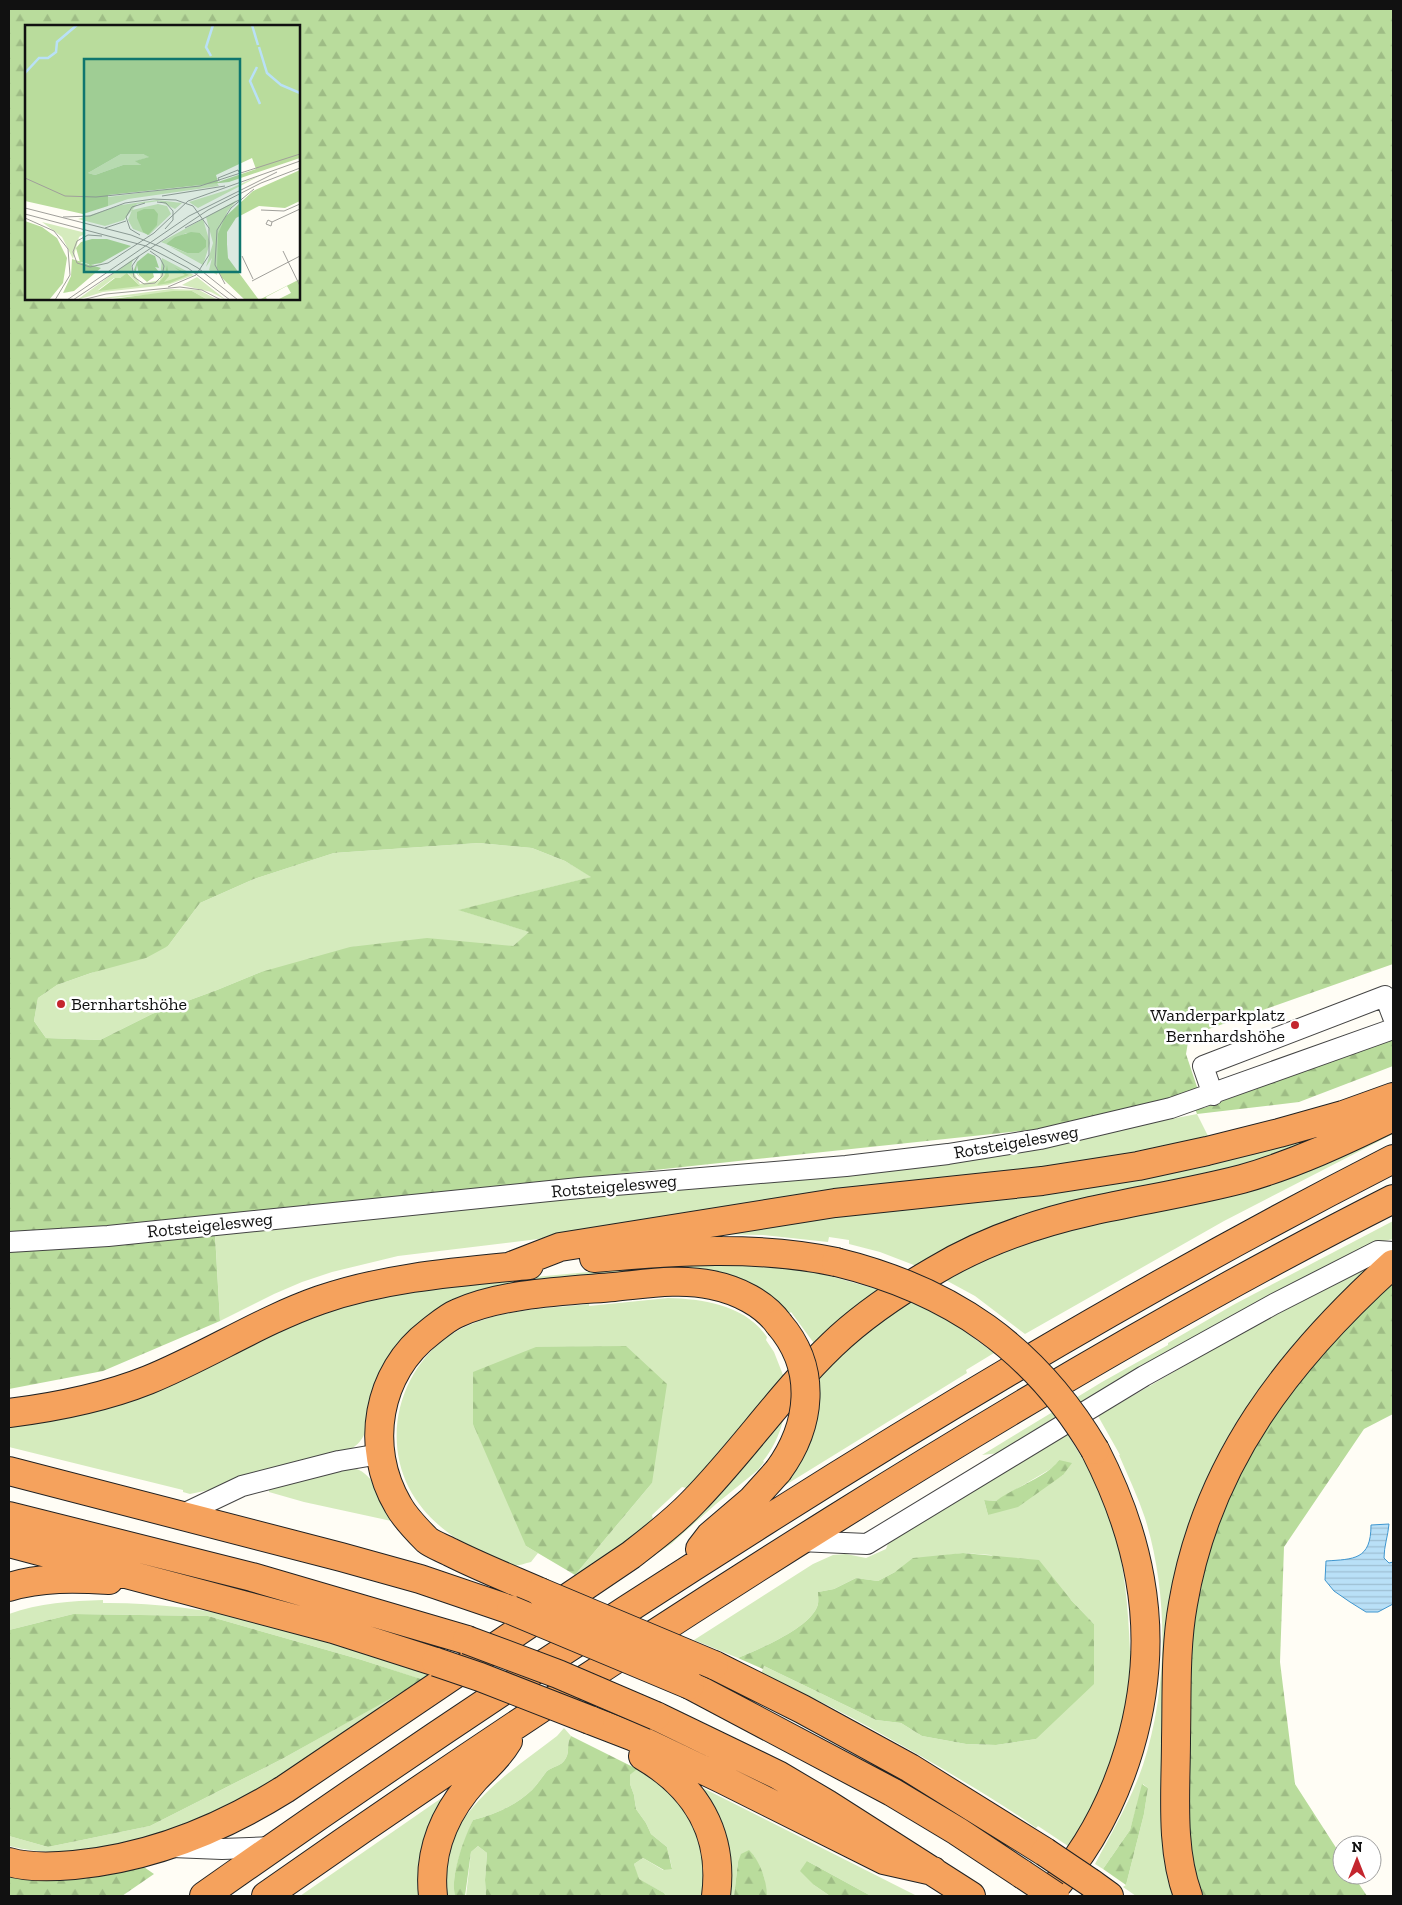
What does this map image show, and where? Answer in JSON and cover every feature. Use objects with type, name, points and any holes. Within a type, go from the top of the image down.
[{"type":"highway","points":[[511,1266],[560,1247],[795,1209],[875,1198],[1042,1181],[1118,1169],[1241,1144],[1343,1115],[1393,1097]]},
{"type":"highway","points":[[9,1862],[51,1867],[125,1857],[164,1846],[227,1821],[279,1793],[631,1555],[663,1530],[693,1502],[725,1467],[777,1403],[833,1344],[869,1313],[936,1270],[995,1241],[1057,1220],[1090,1211],[1203,1188],[1270,1170],[1322,1151],[1393,1117]]},
{"type":"highway","points":[[204,1896],[491,1698],[678,1576],[893,1441],[1070,1334],[1227,1246],[1393,1159]]},
{"type":"highway","points":[[266,1896],[514,1726],[799,1541],[1118,1348],[1264,1266],[1393,1199]]},
{"type":"highway","points":[[9,1413],[56,1407],[118,1392],[174,1369],[289,1313],[341,1293],[401,1279],[511,1266],[717,1250],[780,1253],[836,1262],[869,1270],[909,1284],[947,1303],[986,1328],[1028,1363],[1060,1397],[1095,1450],[1124,1514],[1139,1572],[1144,1634],[1142,1688],[1133,1734],[1112,1794],[1095,1828],[1079,1854],[1047,1896]]},
{"type":"highway","points":[[1188,1896],[1176,1849],[1177,1656],[1183,1605],[1199,1536],[1212,1499],[1230,1462],[1267,1403],[1320,1338],[1393,1264]]},
{"type":"highway","points":[[678,1576],[710,1536],[751,1501],[778,1471],[789,1456],[798,1437],[804,1416],[806,1399],[806,1386],[799,1357],[779,1324],[765,1310],[740,1294],[726,1288],[696,1282],[666,1282],[532,1295],[489,1303],[457,1313],[418,1341],[404,1358],[392,1378],[378,1430],[380,1454],[398,1505],[429,1541],[488,1571],[627,1627],[714,1665],[802,1709],[910,1768],[1045,1852],[1100,1890]]},
{"type":"highway","points":[[9,1471],[267,1537],[420,1579],[511,1610],[690,1685],[892,1792],[957,1830],[1055,1896]]},
{"type":"highway","points":[[9,1516],[252,1577],[468,1640],[558,1674],[656,1716],[778,1775],[971,1896]]},
{"type":"highway","points":[[9,1543],[106,1567],[163,1585],[333,1629],[480,1677],[590,1720],[631,1742],[731,1783],[884,1860],[933,1871]]},
{"type":"highway","points":[[9,1587],[40,1580],[84,1578],[163,1585]]},
{"type":"highway","points":[[433,1896],[432,1870],[434,1851],[445,1822],[454,1805],[466,1790],[498,1758],[514,1726]]},
{"type":"highway","points":[[631,1742],[684,1787],[707,1823],[718,1870],[716,1896]]},
{"type":"lane","points":[[1212,1095],[1203,1066],[1385,996],[1393,1016]]},
{"type":"lane","name":"Rotsteigelesweg","points":[[9,1242],[135,1233],[570,1189],[846,1166],[948,1154],[1040,1139],[1154,1112],[1212,1095],[1393,1029]]},
{"type":"lane","points":[[799,1541],[867,1544],[1144,1376],[1274,1304],[1378,1251],[1393,1252]]},
{"type":"lane","points":[[181,1515],[242,1486],[339,1461],[380,1454]]},
{"type":"lane","points":[[164,1846],[222,1849],[273,1847]]},
{"type":"green space","points":[[9,9],[1393,9],[1393,964],[1189,1036],[1186,1054],[1204,1108],[1393,1037],[1393,1066],[1299,1102],[1197,1114],[1190,1095],[1067,1126],[214,1217],[220,1321],[103,1371],[9,1389]],"holes":[[[479,843],[532,848],[565,861],[591,877],[458,910],[529,932],[513,946],[427,938],[350,947],[261,972],[152,1014],[100,1040],[46,1038],[34,1021],[38,998],[57,985],[91,973],[146,958],[168,946],[200,903],[254,879],[334,853]]]},
{"type":"green space","points":[[479,843],[532,848],[565,861],[592,877],[459,910],[530,932],[513,946],[261,972],[152,1014],[100,1040],[46,1038],[34,1021],[38,998],[57,985],[168,946],[200,903],[254,879],[334,853]]},
{"type":"green space","points":[[1197,1114],[1209,1138],[1102,1161],[579,1234],[398,1256],[332,1272],[302,1282],[220,1321],[215,1233],[1068,1139]]},
{"type":"green space","points":[[1344,1126],[1278,1157],[919,1267],[880,1252],[849,1244],[849,1240],[829,1237],[828,1242],[763,1235],[713,1234]]},
{"type":"green space","points":[[1393,1127],[1393,1134],[1224,1221],[1025,1334],[975,1296],[940,1277],[992,1251]]},
{"type":"green space","points":[[1393,1221],[1393,1239],[1370,1244],[1000,1453],[982,1455],[1233,1305]]},
{"type":"green space","points":[[1379,1260],[1330,1315],[1178,1896],[1136,1896],[1123,1887],[1126,1885],[1144,1814],[1148,1788],[1143,1784],[1130,1830],[1103,1869],[1095,1864],[1133,1791],[1151,1736],[1161,1674],[1162,1610],[1153,1548],[1145,1518],[1120,1455],[1098,1416],[1220,1345]]},
{"type":"green space","points":[[713,1264],[779,1266],[823,1274],[883,1291],[816,1346],[791,1312],[787,1315],[762,1294],[473,1296],[369,1420],[362,1438],[352,1448],[223,1487],[190,1494],[183,1492],[183,1490],[9,1447],[9,1427],[46,1422],[85,1413],[258,1342],[298,1323],[358,1302],[409,1291],[513,1279],[653,1266]]},
{"type":"green space","points":[[1393,1274],[1393,1414],[1364,1429],[1284,1547],[1280,1662],[1295,1784],[1332,1841],[1332,1885],[1360,1885],[1367,1896],[1198,1896],[1185,1841],[1185,1659],[1212,1522],[1265,1419]]},
{"type":"green space","points":[[668,1298],[709,1302],[736,1311],[747,1318],[758,1326],[767,1337],[766,1340],[774,1352],[785,1380],[695,1490],[682,1487],[652,1515],[655,1529],[580,1578],[575,1575],[652,1483],[526,1546],[538,1553],[531,1562],[515,1566],[500,1562],[468,1545],[438,1525],[409,1488],[401,1468],[397,1447],[397,1425],[401,1404],[408,1385],[419,1366],[432,1350],[449,1336],[465,1327],[499,1315],[553,1307],[589,1304],[589,1306]]},
{"type":"green space","points":[[910,1300],[957,1326],[994,1353],[966,1370],[967,1373],[779,1489],[798,1464],[811,1438],[818,1409],[819,1378],[863,1331]]},
{"type":"green space","points":[[626,1346],[667,1384],[652,1483],[575,1575],[526,1546],[473,1424],[473,1372],[536,1347]]},
{"type":"green space","points":[[776,1415],[783,1420],[780,1431],[758,1470],[671,1544],[603,1590]]},
{"type":"green space","points":[[1066,1432],[1090,1469],[1108,1511],[1118,1545],[1126,1597],[1130,1651],[1135,1651],[1133,1680],[1113,1765],[1071,1848],[1038,1826],[1036,1828],[990,1797],[898,1743],[830,1707],[761,1674],[764,1666],[876,1720],[901,1723],[922,1736],[966,1744],[996,1745],[1036,1739],[1094,1624],[1071,1600],[991,1555],[963,1553],[940,1556],[895,1572],[878,1581],[856,1578],[834,1589],[818,1592],[817,1607],[804,1623],[782,1637],[738,1658],[694,1640],[813,1564],[833,1555],[846,1554],[866,1558],[886,1549],[889,1541]],"holes":[[[1059,1460],[1063,1475],[1050,1483],[988,1515],[984,1500],[996,1501],[1054,1467]]]},
{"type":"green space","points":[[1059,1460],[1072,1463],[1063,1475],[1018,1507],[988,1515],[984,1500],[996,1501],[1047,1472]]},
{"type":"green space","points":[[343,1468],[359,1470],[370,1479],[396,1522],[304,1502],[269,1492],[269,1487]]},
{"type":"green space","points":[[963,1553],[1039,1560],[1071,1600],[1094,1624],[1094,1684],[1036,1739],[996,1745],[966,1744],[922,1736],[901,1723],[876,1720],[764,1666],[763,1669],[738,1658],[782,1637],[804,1623],[817,1607],[818,1592],[834,1589],[856,1578],[878,1581],[895,1572],[913,1558]]},
{"type":"green space","points":[[103,1600],[103,1603],[189,1608],[272,1624],[354,1648],[436,1676],[289,1772],[234,1802],[177,1828],[120,1845],[64,1852],[9,1846],[9,1836],[48,1847],[150,1826],[282,1759],[423,1680],[362,1660],[208,1616],[73,1614],[9,1630],[9,1614],[20,1610],[55,1603]]},
{"type":"green space","points":[[73,1614],[208,1616],[362,1660],[424,1680],[282,1759],[150,1826],[48,1847],[9,1836],[9,1630]]},
{"type":"green space","points":[[564,1728],[571,1736],[564,1761],[547,1771],[532,1790],[519,1801],[490,1815],[473,1820],[456,1868],[455,1896],[445,1896],[445,1879],[452,1844],[459,1826],[491,1788],[557,1736]]},
{"type":"green space","points":[[571,1736],[637,1769],[630,1775],[630,1784],[636,1809],[651,1834],[667,1847],[672,1869],[664,1870],[643,1858],[634,1864],[639,1879],[666,1896],[486,1896],[487,1853],[478,1846],[471,1852],[465,1896],[455,1896],[454,1878],[456,1868],[473,1820],[505,1809],[526,1796],[547,1771],[564,1761]]},
{"type":"green space","points":[[641,1764],[682,1803],[693,1824],[706,1861],[706,1896],[666,1896],[664,1893],[638,1879],[634,1864],[643,1858],[663,1870],[672,1868],[667,1847],[651,1834],[636,1809],[630,1784],[630,1775]]},
{"type":"green space","points":[[1142,1784],[1148,1788],[1144,1814],[1126,1885],[1103,1869],[1130,1830]]},
{"type":"green space","points":[[699,1786],[917,1896],[871,1896],[807,1861],[814,1885],[830,1896],[767,1896],[764,1877],[754,1856],[738,1862],[734,1896],[727,1896]]},
{"type":"green space","points":[[443,1797],[446,1801],[424,1896],[300,1896]]},
{"type":"green space","points":[[478,1846],[487,1853],[486,1896],[466,1896],[471,1852]]},
{"type":"green space","points":[[749,1850],[762,1871],[767,1896],[734,1896],[738,1862],[741,1854]]},
{"type":"green space","points":[[807,1861],[871,1896],[830,1896],[814,1885],[800,1871]]},
{"type":"green space","points":[[141,1865],[154,1874],[122,1896],[9,1896],[9,1870]]},
{"type":"water","points":[[1389,1524],[1384,1558],[1389,1563],[1393,1562],[1393,1604],[1378,1612],[1366,1612],[1334,1591],[1325,1580],[1326,1561],[1353,1558],[1359,1555],[1368,1545],[1371,1525]]},
{"type":"place","name":"Bernhartshöhe","points":[[61,1004]]},
{"type":"place","name":"Wanderparkplatz Bernhardshöhe","points":[[1295,1025]]}]
